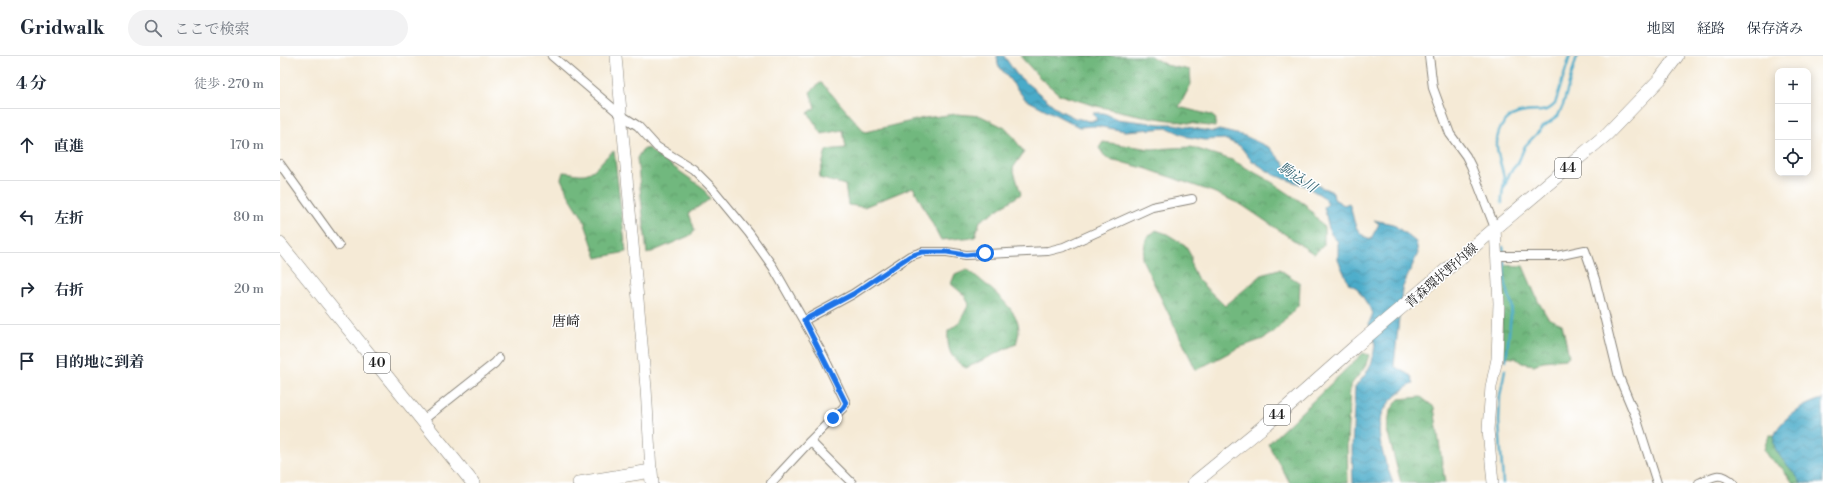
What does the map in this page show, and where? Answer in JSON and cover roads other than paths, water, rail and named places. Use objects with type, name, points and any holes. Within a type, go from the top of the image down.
[{"type":"main road","name":"青森環状野内線","points":[[1194,483],[1286,408],[1495,228],[1511,217],[1608,134],[1660,79],[1677,56]]},
{"type":"main road","name":"40","points":[[280,244],[473,483]]},
{"type":"main road","points":[[579,483],[652,477]]},
{"type":"street","points":[[552,56],[621,115],[638,126],[657,147],[693,169],[712,188],[749,233],[773,267],[804,320],[846,403],[843,408],[810,440],[771,483]]},
{"type":"street","points":[[616,56],[646,388],[652,477]]},
{"type":"street","points":[[1429,56],[1433,88],[1450,134],[1466,156],[1471,166],[1495,228],[1499,303],[1497,359],[1492,387],[1488,430],[1493,483]]},
{"type":"street","points":[[280,164],[339,246]]},
{"type":"street","points":[[804,320],[853,294],[910,256],[922,252],[947,252],[966,255],[1064,248],[1152,207],[1192,199]]},
{"type":"street","points":[[1497,256],[1557,256],[1585,250],[1595,279],[1619,377],[1637,420],[1658,483]]},
{"type":"street","points":[[423,420],[495,363],[499,358]]},
{"type":"street","points":[[810,440],[852,483]]},
{"type":"street","points":[[1699,483],[1717,475],[1724,475],[1733,483]]},
{"type":"water","name":"駒込川","points":[[997,56],[1004,56],[1017,75],[1059,110],[1075,118],[1090,121],[1097,120],[1093,113],[1104,113],[1117,119],[1173,124],[1213,132],[1219,130],[1245,136],[1270,148],[1288,168],[1307,181],[1333,192],[1334,199],[1344,205],[1349,203],[1357,228],[1370,240],[1379,224],[1374,220],[1393,224],[1416,242],[1418,253],[1402,289],[1394,366],[1411,376],[1414,383],[1399,393],[1388,404],[1382,415],[1380,427],[1380,439],[1383,453],[1393,483],[1353,483],[1352,449],[1355,387],[1365,375],[1372,362],[1375,345],[1369,323],[1373,313],[1357,288],[1349,284],[1338,260],[1338,242],[1330,233],[1324,207],[1328,204],[1322,196],[1305,186],[1274,175],[1251,160],[1240,146],[1224,139],[1205,140],[1188,137],[1168,128],[1125,131],[1096,126],[1079,127],[1025,99],[998,65]]},
{"type":"water","points":[[1823,399],[1823,483],[1801,483],[1775,448],[1774,439],[1776,431],[1789,416],[1807,405]]},
{"type":"waterway","points":[[1502,203],[1504,179],[1498,154],[1498,133],[1504,123],[1513,116],[1519,113],[1545,110],[1555,104],[1570,56]]},
{"type":"waterway","points":[[1504,188],[1510,172],[1518,163],[1525,146],[1544,126],[1558,116],[1563,105],[1577,56]]},
{"type":"waterway","points":[[1503,247],[1504,252]]},
{"type":"waterway","points":[[1504,261],[1505,282],[1512,305],[1506,361]]},
{"type":"waterway","points":[[1503,483],[1499,421],[1500,396],[1505,370]]},
{"type":"district","name":"唐崎","points":[[566,321]]}]
